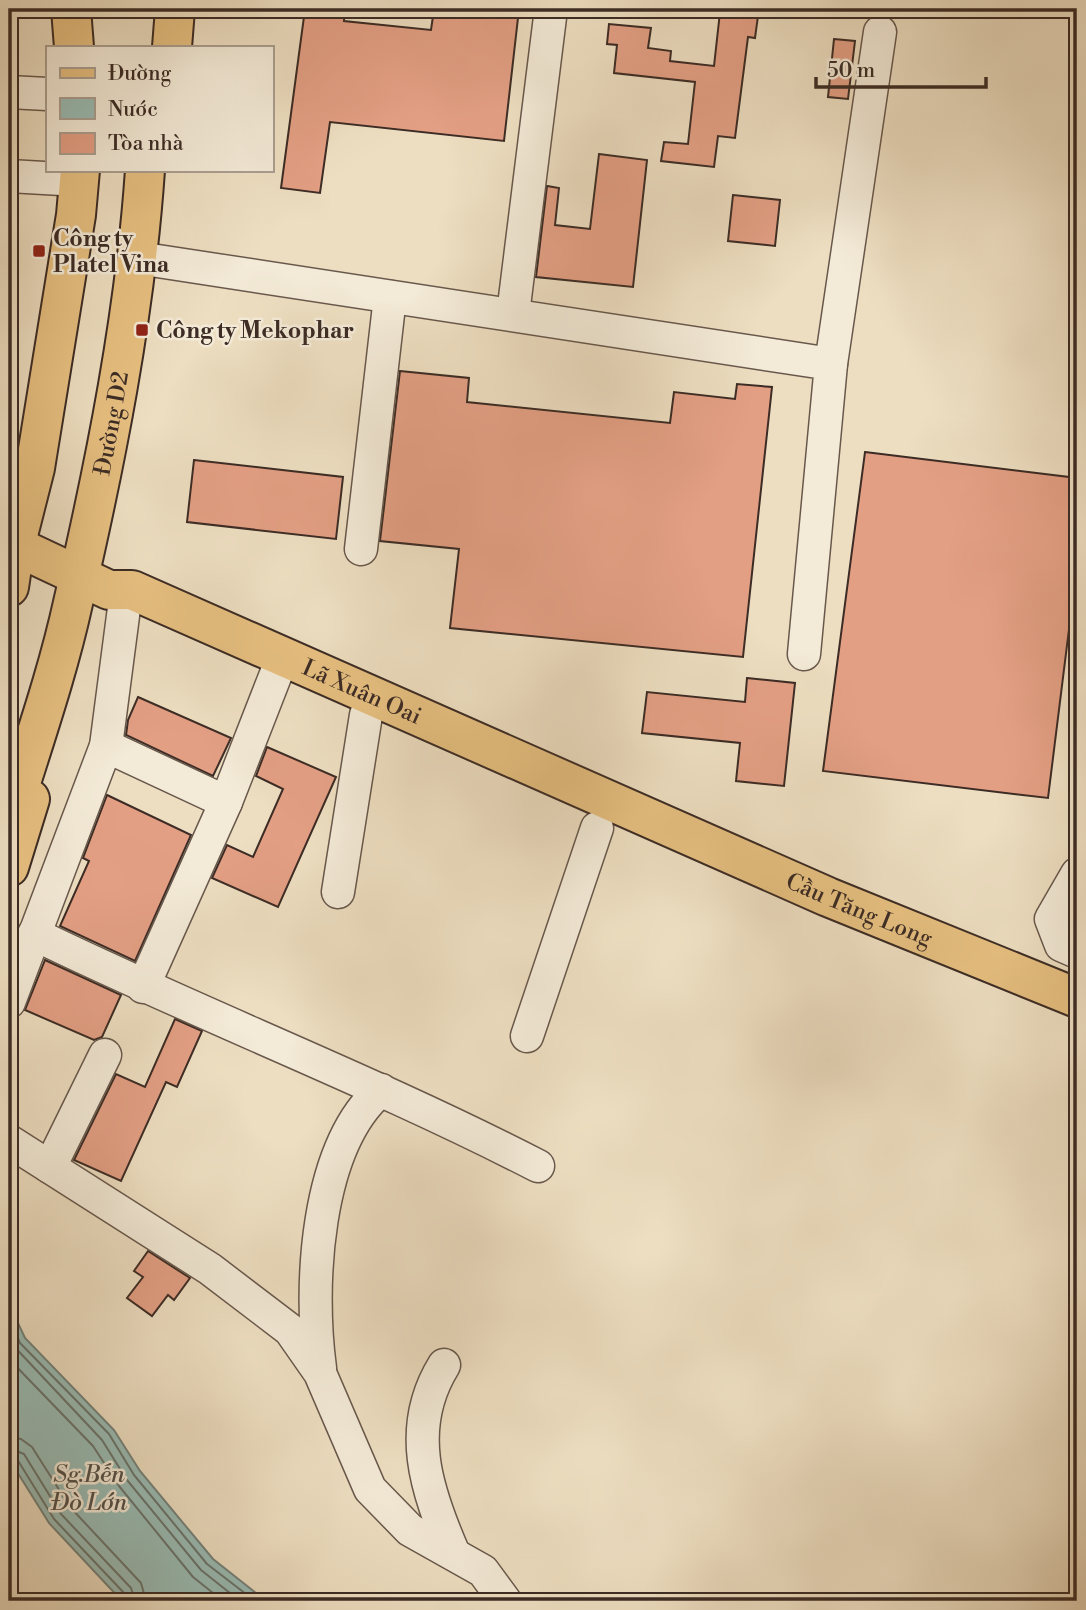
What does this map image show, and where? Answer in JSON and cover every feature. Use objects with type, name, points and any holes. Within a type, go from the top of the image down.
[{"type":"main road","points":[[71,9],[74,46]]},
{"type":"main road","points":[[86,46],[89,9]]},
{"type":"main road","points":[[154,46],[156,9]]},
{"type":"main road","points":[[172,46],[175,9]]},
{"type":"main road","name":"Đường D2","points":[[9,821],[66,632],[105,452],[138,258],[145,172]]},
{"type":"main road","name":"Đường D2","points":[[142,212],[158,197],[164,172]]},
{"type":"main road","points":[[9,587],[12,545],[35,468],[80,175]]},
{"type":"main road","name":"Lã Xuân Oai","points":[[12,545],[109,590],[132,590],[644,815]]},
{"type":"main road","name":"Đường D2","points":[[9,867],[71,666],[66,632]]},
{"type":"main road","name":"Cầu Tăng Long","points":[[644,815],[828,897],[1077,998]]},
{"type":"street","points":[[513,314],[551,9]]},
{"type":"street","points":[[804,654],[831,364],[880,32]]},
{"type":"street","points":[[9,92],[46,94]]},
{"type":"street","points":[[9,176],[80,175]]},
{"type":"street","points":[[138,258],[831,364]]},
{"type":"street","points":[[361,549],[390,296]]},
{"type":"street","points":[[9,1002],[106,746],[124,608]]},
{"type":"street","points":[[143,988],[226,802],[276,674]]},
{"type":"street","points":[[338,892],[366,715]]},
{"type":"street","points":[[106,746],[226,802]]},
{"type":"street","points":[[527,1036],[597,828]]},
{"type":"street","points":[[1077,874],[1051,919],[1061,945],[1077,952]]},
{"type":"street","points":[[34,934],[143,988],[381,1090],[538,1166]]},
{"type":"street","points":[[50,1167],[105,1055]]},
{"type":"street","points":[[320,1373],[315,1331],[316,1299],[319,1244],[327,1196],[351,1127],[363,1106],[381,1090]]},
{"type":"street","points":[[9,1141],[248,1296],[290,1330],[320,1373],[370,1489],[410,1530],[483,1571],[505,1601]]},
{"type":"street","points":[[444,1364],[429,1389],[423,1412],[422,1440],[433,1496],[454,1554]]},
{"type":"water","name":"Sg.Bến Đò Lớn","points":[[9,1304],[25,1338],[114,1430],[140,1471],[213,1559],[266,1601],[122,1601],[49,1523],[9,1459]]},
{"type":"building","points":[[305,9],[345,9],[344,21],[431,30],[434,9],[519,9],[504,141],[330,122],[320,193],[281,188]]},
{"type":"building","points":[[720,12],[758,16],[755,38],[748,37],[735,138],[718,136],[714,167],[661,161],[664,142],[688,144],[695,82],[614,73],[617,45],[607,44],[609,24],[651,28],[648,48],[671,51],[670,61],[714,66]]},
{"type":"building","points":[[834,39],[855,41],[848,99],[828,97]]},
{"type":"building","points":[[599,154],[647,160],[633,287],[536,277],[547,186],[559,188],[555,225],[590,229]]},
{"type":"building","points":[[733,195],[780,200],[775,246],[728,241]]},
{"type":"building","points":[[400,371],[469,378],[467,402],[670,423],[674,392],[735,399],[737,384],[772,387],[743,657],[450,628],[459,549],[380,541]]},
{"type":"building","points":[[865,452],[1077,478],[1077,565],[1048,798],[823,771]]},
{"type":"building","points":[[194,460],[343,477],[336,539],[187,522]]},
{"type":"building","points":[[747,678],[795,683],[784,786],[736,781],[740,743],[642,733],[647,692],[745,702]]},
{"type":"building","points":[[138,697],[231,738],[213,776],[126,735],[128,720]]},
{"type":"building","points":[[267,747],[336,777],[278,907],[212,878],[227,845],[253,857],[283,789],[256,776]]},
{"type":"building","points":[[107,795],[191,835],[135,961],[60,926],[89,861],[83,858]]},
{"type":"building","points":[[45,960],[121,995],[102,1037],[94,1040],[25,1010]]},
{"type":"building","points":[[175,1019],[202,1031],[177,1087],[166,1082],[121,1181],[74,1160],[116,1074],[145,1087]]},
{"type":"building","points":[[148,1251],[190,1278],[174,1300],[168,1295],[152,1316],[127,1298],[143,1277],[134,1271]]},
{"type":"place","name":"Công ty Platel Vina","points":[[39,251]]},
{"type":"place","name":"Công ty Mekophar","points":[[142,330]]}]
